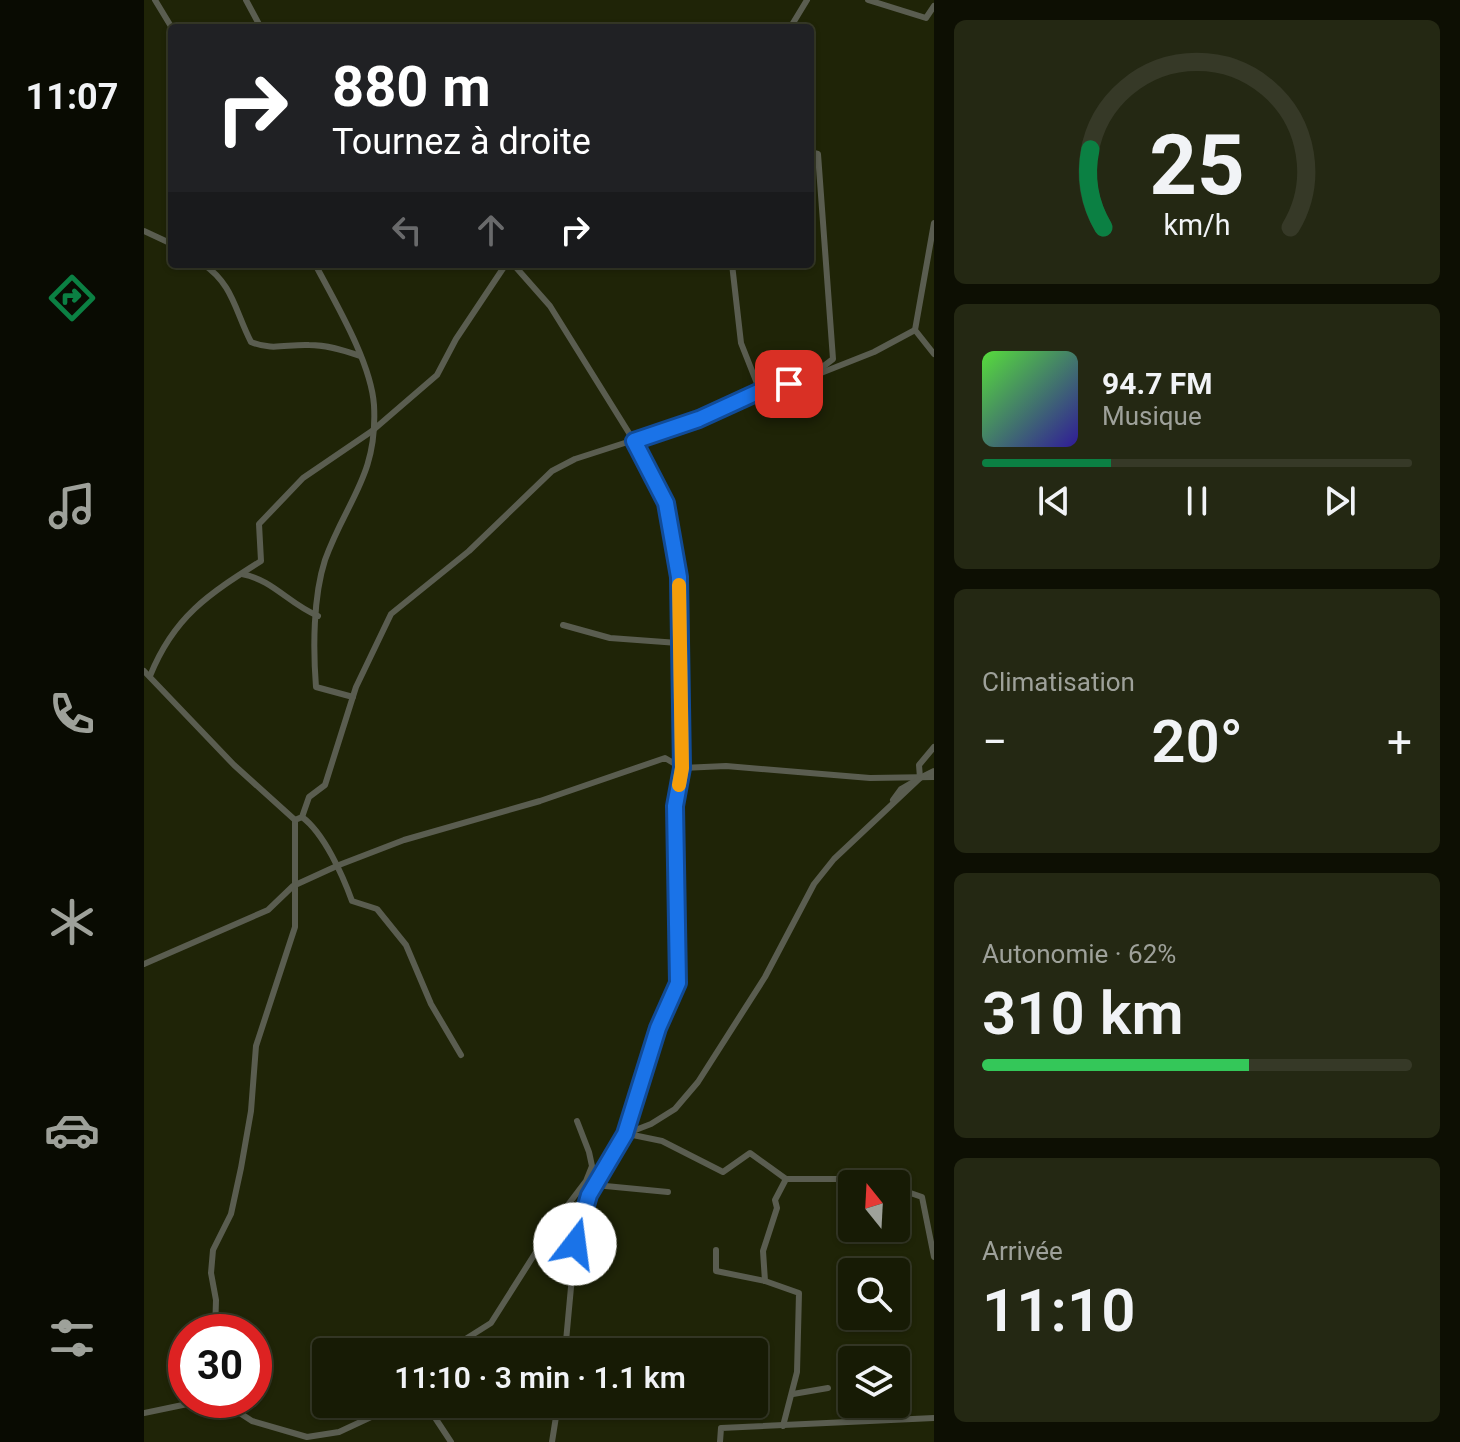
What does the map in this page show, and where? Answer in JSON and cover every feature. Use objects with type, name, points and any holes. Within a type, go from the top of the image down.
[{"type":"street","points":[[155,0],[170,24]]},
{"type":"street","points":[[246,0],[259,24]]},
{"type":"street","points":[[792,24],[807,0]]},
{"type":"street","points":[[868,0],[926,18],[934,6]]},
{"type":"street","points":[[810,376],[833,359],[818,154],[814,153]]},
{"type":"street","points":[[934,223],[915,330],[934,354]]},
{"type":"street","points":[[144,231],[168,242]]},
{"type":"street","points":[[209,268],[219,275],[232,293],[251,342],[265,348],[304,344],[334,347],[360,356]]},
{"type":"street","points":[[317,268],[360,356],[374,402],[368,471],[325,560],[313,636],[316,687],[353,697]]},
{"type":"street","points":[[461,1055],[431,1004],[406,945],[377,909],[352,901],[339,865],[332,860],[311,823],[298,819],[234,765],[147,674],[163,644],[201,600],[261,561],[259,524],[303,478],[372,431],[437,375],[456,339],[503,268]]},
{"type":"street","points":[[517,268],[550,306],[634,441],[666,503],[679,577],[682,768],[675,806],[678,983],[658,1028],[625,1134],[589,1195],[575,1244],[566,1338]]},
{"type":"street","points":[[732,268],[741,343],[760,391]]},
{"type":"street","points":[[216,1314],[211,1273],[213,1250],[231,1214],[241,1168],[256,1046],[295,927],[293,886],[298,819],[309,797],[325,785],[353,697],[391,614],[495,528],[552,471],[575,459],[699,419],[760,391],[778,390],[874,352],[915,330]]},
{"type":"street","points":[[241,574],[271,584],[299,608],[318,616]]},
{"type":"street","points":[[563,625],[610,638],[678,643]]},
{"type":"street","points":[[920,778],[919,765],[934,747]]},
{"type":"street","points":[[144,964],[268,910],[293,886],[339,865],[404,840],[540,801],[665,758],[682,768],[726,766],[804,774],[934,777]]},
{"type":"street","points":[[625,1134],[651,1124],[675,1109],[698,1082],[765,977],[814,884],[834,859],[884,813],[901,789],[934,771]]},
{"type":"street","points":[[467,1338],[491,1323],[555,1222],[586,1181],[592,1166],[577,1121]]},
{"type":"street","points":[[625,1134],[662,1141],[723,1172],[750,1153],[786,1179],[838,1179]]},
{"type":"street","points":[[765,1281],[763,1251],[777,1208],[775,1200],[786,1179]]},
{"type":"street","points":[[595,1185],[668,1192]]},
{"type":"street","points":[[910,1193],[922,1197],[934,1257]]},
{"type":"street","points":[[716,1250],[716,1271],[765,1281],[799,1293],[798,1352],[793,1394],[783,1426]]},
{"type":"street","points":[[793,1394],[828,1388]]},
{"type":"street","points":[[144,1405],[153,1409]]},
{"type":"street","points":[[144,1413],[168,1407]]},
{"type":"street","points":[[247,1418],[307,1437],[339,1432],[369,1418]]},
{"type":"street","points":[[435,1418],[451,1442]]},
{"type":"street","points":[[552,1442],[556,1418]]},
{"type":"street","points":[[720,1442],[721,1428],[934,1418]]},
{"type":"slow traffic","points":[[679,585],[682,768],[679,785]]},
{"type":"route","points":[[575,1244],[589,1195],[625,1134],[658,1028],[678,983],[680,947],[675,806],[682,768],[679,577],[666,503],[634,441],[699,419],[760,391],[778,390],[789,384]]}]
